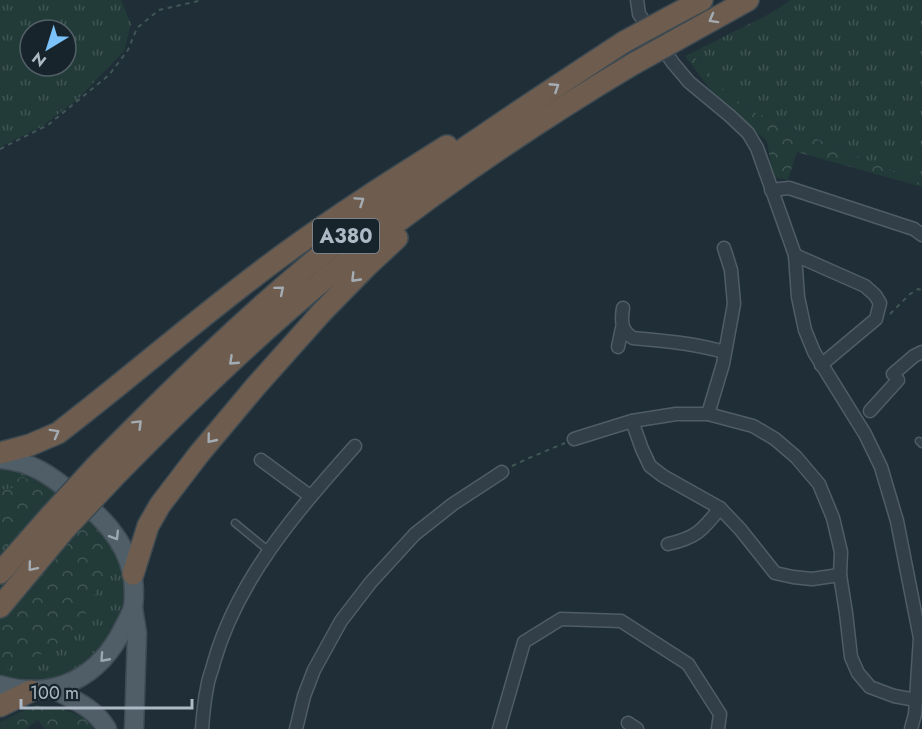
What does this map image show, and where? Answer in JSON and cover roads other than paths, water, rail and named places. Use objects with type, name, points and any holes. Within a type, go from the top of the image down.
[{"type":"highway","name":"A380","points":[[0,573],[58,522],[105,472],[152,410],[272,297],[318,259],[406,190],[522,108],[624,42],[702,0]]},
{"type":"highway","name":"A380","points":[[105,472],[196,395],[324,279],[394,225],[492,154],[602,82],[748,0]]},
{"type":"highway","name":"A380","points":[[0,453],[30,445],[58,433],[228,297],[337,217],[466,133],[522,108]]},
{"type":"highway","name":"A380","points":[[133,574],[148,526],[160,504],[256,386],[367,266],[444,200],[492,154]]},
{"type":"highway","name":"A380","points":[[0,607],[58,522]]},
{"type":"highway","points":[[0,706],[31,691]]},
{"type":"main road","points":[[0,459],[17,461],[49,475],[96,512],[117,539],[133,574],[133,608],[137,633],[134,729]]},
{"type":"main road","points":[[0,686],[31,691],[53,688],[80,678],[101,663],[110,652],[133,608]]},
{"type":"main road","points":[[53,688],[94,712],[107,729]]},
{"type":"street","points":[[637,0],[639,14],[683,76],[748,133],[757,148],[795,255],[798,297],[805,330],[821,365],[865,434],[881,467],[897,521],[920,638],[915,714],[911,729]]},
{"type":"street","points":[[771,189],[789,188],[914,229],[922,234]]},
{"type":"street","points":[[708,414],[723,364],[733,315],[734,294],[731,270],[724,248]]},
{"type":"street","points":[[795,255],[865,286],[880,303],[876,319],[821,365]]},
{"type":"street","points":[[618,347],[623,309]]},
{"type":"street","points":[[622,328],[628,336],[633,338],[681,342],[724,352]]},
{"type":"street","points":[[870,411],[898,380],[893,374],[922,352]]},
{"type":"street","points":[[574,439],[632,421],[676,414],[708,414],[753,426],[775,440],[796,457],[819,484],[832,518],[841,552],[840,575],[850,657],[858,673],[870,687],[894,696],[916,700]]},
{"type":"street","points":[[632,421],[650,466],[663,476],[720,508],[775,573],[812,579],[840,575]]},
{"type":"street","points":[[202,729],[207,687],[218,647],[233,611],[294,517],[355,446]]},
{"type":"street","points":[[261,460],[310,496]]},
{"type":"street","points":[[296,729],[304,696],[314,670],[341,621],[371,582],[415,534],[453,504],[502,472]]},
{"type":"street","points":[[668,544],[693,537],[706,526],[720,508]]},
{"type":"street","points":[[499,729],[524,642],[561,619],[621,621],[688,664],[720,714],[718,729]]},
{"type":"lane","points":[[235,523],[270,552]]}]
